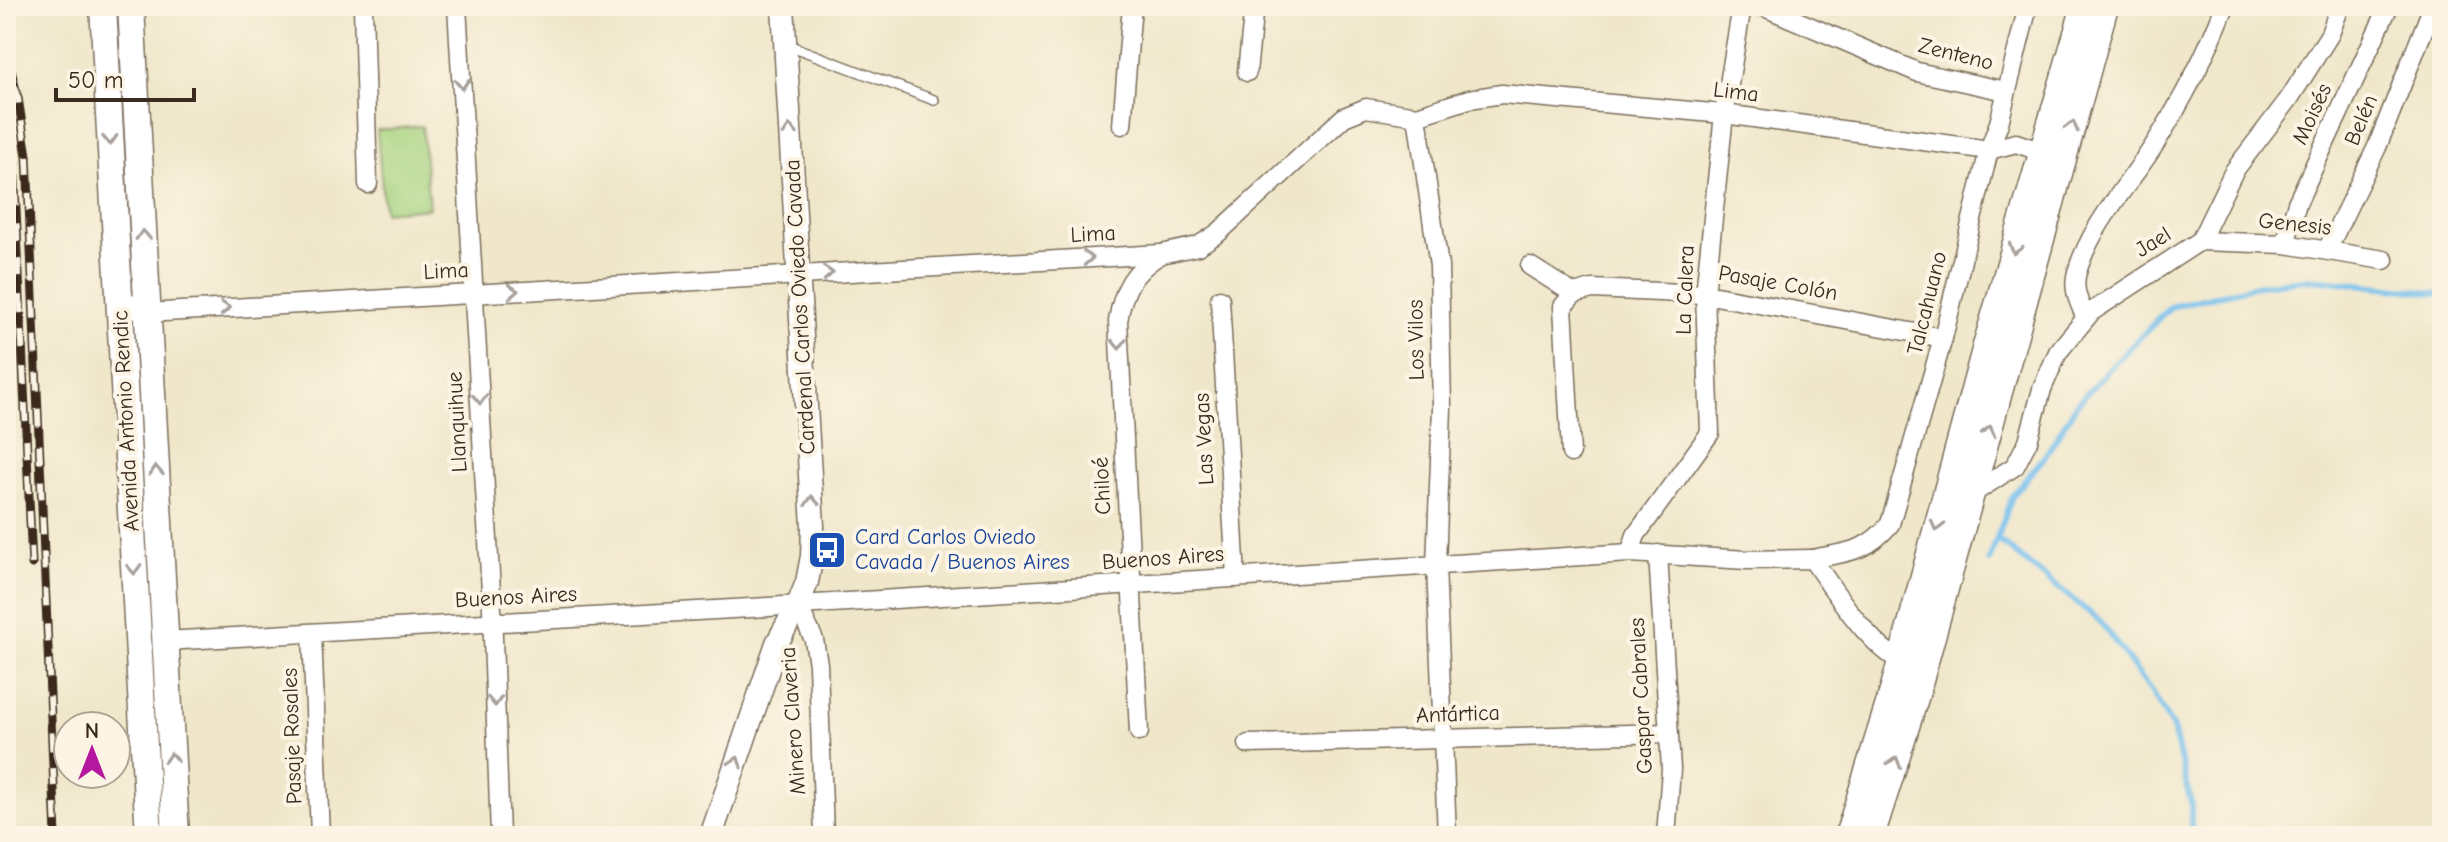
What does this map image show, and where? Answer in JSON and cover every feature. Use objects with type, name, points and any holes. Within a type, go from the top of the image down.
[{"type":"main road","name":"Avenida Antonio Rendic","points":[[103,6],[149,836]]},
{"type":"main road","name":"Avenida Antonio Rendic","points":[[131,6],[176,836]]},
{"type":"main road","points":[[1848,836],[1972,494],[2053,156],[2085,6]]},
{"type":"main road","points":[[1871,836],[1986,346],[2105,6]]},
{"type":"street","points":[[363,6],[368,184]]},
{"type":"street","name":"Llanquihue","points":[[457,6],[492,623],[500,836]]},
{"type":"street","name":"Cardenal Carlos Oviedo Cavada","points":[[711,836],[777,643],[798,605],[812,556],[813,527],[783,6]]},
{"type":"street","points":[[1122,125],[1132,6]]},
{"type":"street","points":[[1247,72],[1254,6]]},
{"type":"street","name":"La Calera","points":[[1630,553],[1636,535],[1710,433],[1705,294],[1724,114],[1742,6]]},
{"type":"street","name":"Zenteno","points":[[1762,6],[1917,72],[2006,91]]},
{"type":"street","name":"Talcahuano","points":[[1812,559],[1856,551],[1876,540],[1890,524],[1943,338],[2028,6]]},
{"type":"street","points":[[2086,318],[2075,296],[2076,273],[2107,210],[2152,149],[2195,77],[2225,6]]},
{"type":"street","name":"Jael","points":[[1972,494],[2015,466],[2028,441],[2042,389],[2058,352],[2086,318],[2136,281],[2200,241],[2234,171],[2297,86],[2330,34],[2340,6]]},
{"type":"street","name":"Moisés","points":[[2285,244],[2297,203],[2389,6]]},
{"type":"street","name":"Belén","points":[[2327,250],[2377,147],[2433,6]]},
{"type":"street","name":"Lima","points":[[147,313],[1161,254],[1198,246],[1218,233],[1344,117],[1366,108],[1417,116],[1469,99],[1502,94],[1724,114],[1989,150],[2016,143]]},
{"type":"street","name":"Los Vilos","points":[[1417,116],[1439,266],[1442,408],[1436,565],[1447,836]]},
{"type":"street","points":[[1999,123],[2016,143],[2053,156]]},
{"type":"street","name":"Genesis","points":[[2200,241],[2285,244],[2384,260]]},
{"type":"street","name":"Chiloé","points":[[1139,732],[1118,321],[1121,304],[1134,276],[1143,265],[1161,254]]},
{"type":"street","points":[[1530,266],[1574,294],[1563,306],[1571,453]]},
{"type":"street","name":"Pasaje Colón","points":[[1574,294],[1592,289],[1705,294],[1943,338]]},
{"type":"street","points":[[119,295],[134,308],[147,313]]},
{"type":"street","name":"Las Vegas","points":[[1220,299],[1236,578]]},
{"type":"street","name":"Buenos Aires","points":[[165,641],[1630,553],[1747,560],[1812,559]]},
{"type":"street","name":"Gaspar Cabrales","points":[[1658,554],[1671,769],[1666,836]]},
{"type":"street","points":[[1812,559],[1846,606],[1889,655],[1911,666]]},
{"type":"street","name":"Minero Claveria","points":[[798,605],[814,640],[818,664],[824,836]]},
{"type":"street","name":"Pasaje Rosales","points":[[312,633],[320,836]]},
{"type":"street","name":"Antártica","points":[[1248,744],[1668,733]]},
{"type":"lane","points":[[785,44],[934,100]]},
{"type":"green space","points":[[422,126],[429,208],[384,212],[377,130]]},
{"type":"waterway","points":[[1989,561],[2012,496],[2045,456],[2077,404],[2170,307],[2260,285],[2313,279],[2442,294]]},
{"type":"waterway","points":[[1997,539],[2100,621],[2153,694],[2173,728],[2191,803],[2191,836]]},
{"type":"railway","points":[[6,51],[18,98],[27,156],[56,836]]},
{"type":"railway","points":[[6,116],[14,165],[32,564]]},
{"type":"place","name":"Card Carlos Oviedo Cavada / Buenos Aires","points":[[827,550]]}]
